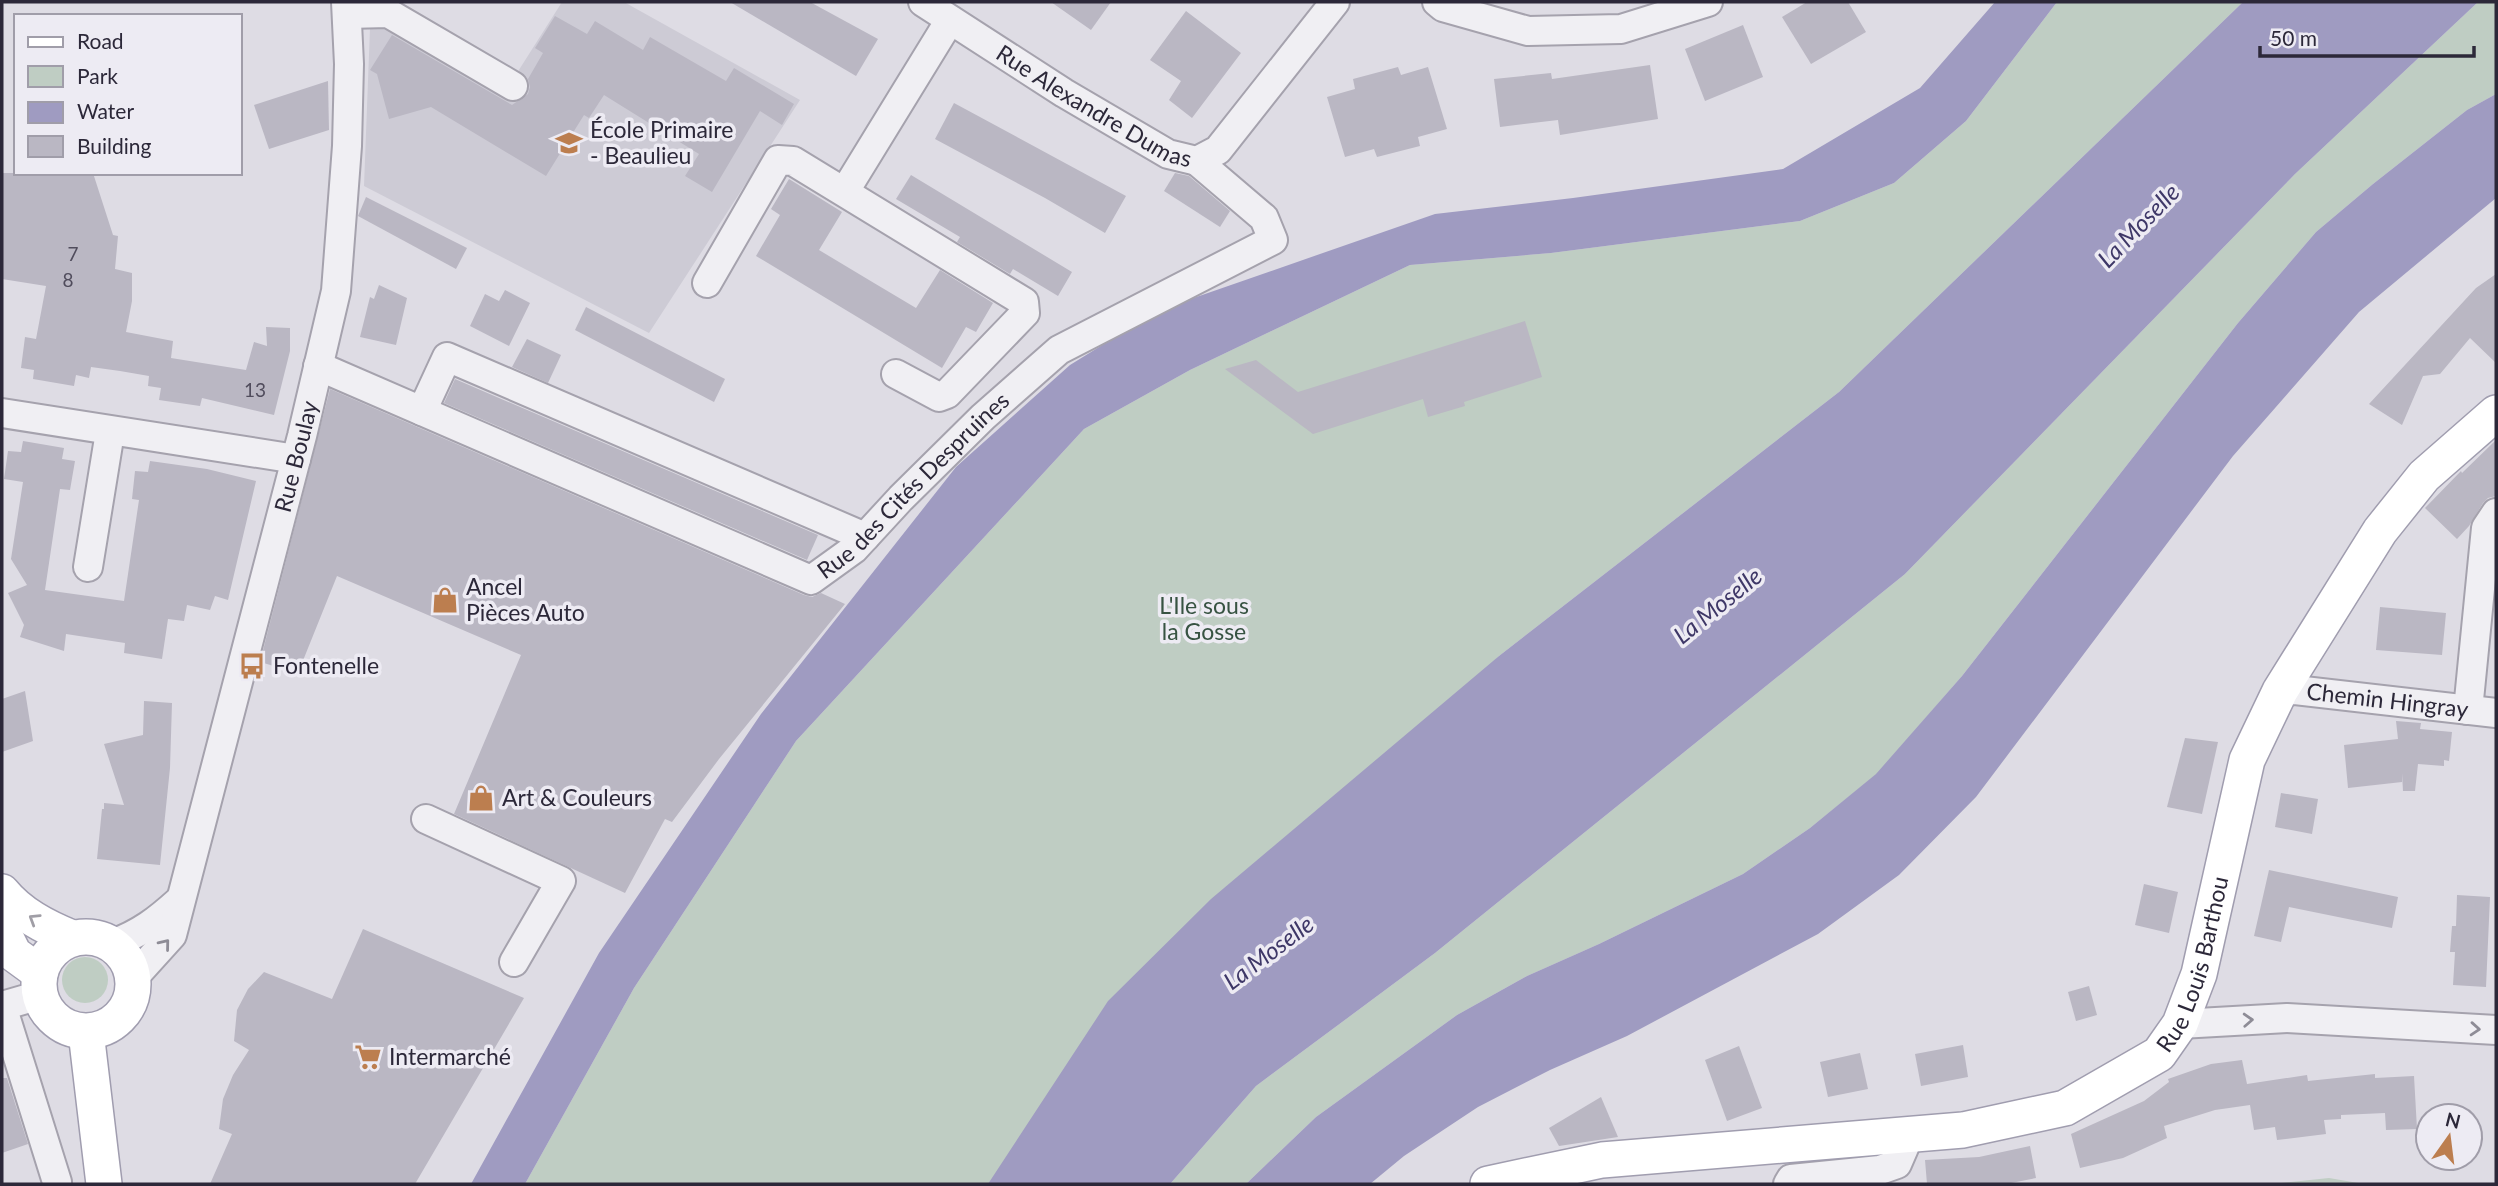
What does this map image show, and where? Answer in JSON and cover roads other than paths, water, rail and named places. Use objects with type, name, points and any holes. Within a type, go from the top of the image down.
[{"type":"main road","name":"Rue Louis Barthou","points":[[1497,1182],[1602,1160],[1963,1130],[2065,1108],[2158,1054],[2180,1024],[2199,974],[2247,760],[2380,531],[2424,476],[2496,413]]},
{"type":"main road","points":[[2,892],[14,907],[49,929],[72,938]]},
{"type":"main road","points":[[2,930],[14,954],[40,984]]},
{"type":"main road","points":[[93,936],[113,944],[127,958],[134,977],[132,998],[122,1016],[106,1027],[86,1032],[69,1028],[55,1019],[44,1006],[40,984],[46,958],[57,946],[72,938],[93,936]]},
{"type":"main road","points":[[86,1032],[104,1184]]},
{"type":"street","name":"Rue Alexandre Dumas","points":[[923,2],[1064,93],[1168,154],[1197,161],[1217,150],[1335,2]]},
{"type":"street","points":[[1437,2],[1443,7],[1528,31],[1621,29],[1708,2]]},
{"type":"street","points":[[347,8],[388,13],[513,86]]},
{"type":"street","name":"Rue Boulay","points":[[134,977],[172,935],[296,459],[335,291],[347,146],[347,8]]},
{"type":"street","points":[[845,191],[950,20]]},
{"type":"street","points":[[707,284],[778,160],[793,161],[1024,302],[1025,313],[947,394],[939,397],[896,374]]},
{"type":"street","name":"Rue des Cités Despruines","points":[[318,366],[811,580],[854,549],[983,417],[1059,350],[1273,240],[1264,218],[1197,161]]},
{"type":"street","points":[[422,411],[447,357],[865,537]]},
{"type":"street","points":[[2,413],[296,459]]},
{"type":"street","points":[[88,567],[110,432]]},
{"type":"street","points":[[2468,710],[2486,528],[2496,513]]},
{"type":"street","name":"Chemin Hingray","points":[[2287,690],[2496,713]]},
{"type":"street","points":[[426,819],[561,881],[514,962]]},
{"type":"street","points":[[113,944],[152,925],[179,901]]},
{"type":"street","points":[[40,984],[2,1006],[57,1182]]},
{"type":"street","points":[[2180,1024],[2287,1018],[2496,1030]]},
{"type":"street","points":[[1788,1184],[1791,1179],[1880,1170],[1897,1164],[1910,1134]]},
{"type":"water","points":[[1995,2],[2057,2],[1966,121],[1894,183],[1800,221],[1551,253],[1410,265],[1190,370],[1084,429],[796,741],[634,988],[525,1184],[471,1184],[599,953],[761,714],[956,467],[1070,365],[1159,310],[1435,214],[1783,169],[1920,88]]},
{"type":"water","name":"La Moselle","points":[[2243,2],[2478,2],[2295,174],[1905,574],[1435,953],[1256,1086],[1170,1184],[988,1184],[1108,1001],[1211,899],[1499,656],[1839,392]]},
{"type":"water","points":[[2496,94],[2496,198],[2359,312],[2233,456],[1976,797],[1899,875],[1818,934],[1627,1036],[1550,1070],[1478,1107],[1404,1156],[1370,1184],[1246,1184],[1316,1117],[1457,1015],[1527,976],[1743,874],[1810,828],[1876,774],[1962,676],[2238,323],[2316,232],[2467,110]]},
{"type":"place","name":"École Primaire - Beaulieu","points":[[569,143]]},
{"type":"place","name":"Ancel Pièces Auto","points":[[445,600]]},
{"type":"place","name":"Fontenelle","points":[[252,666]]},
{"type":"place","name":"Art & Couleurs","points":[[481,798]]},
{"type":"place","name":"Intermarché","points":[[368,1057]]},
{"type":"park label","name":"L'Ile sous la Gosse","points":[[1204,619]]}]
